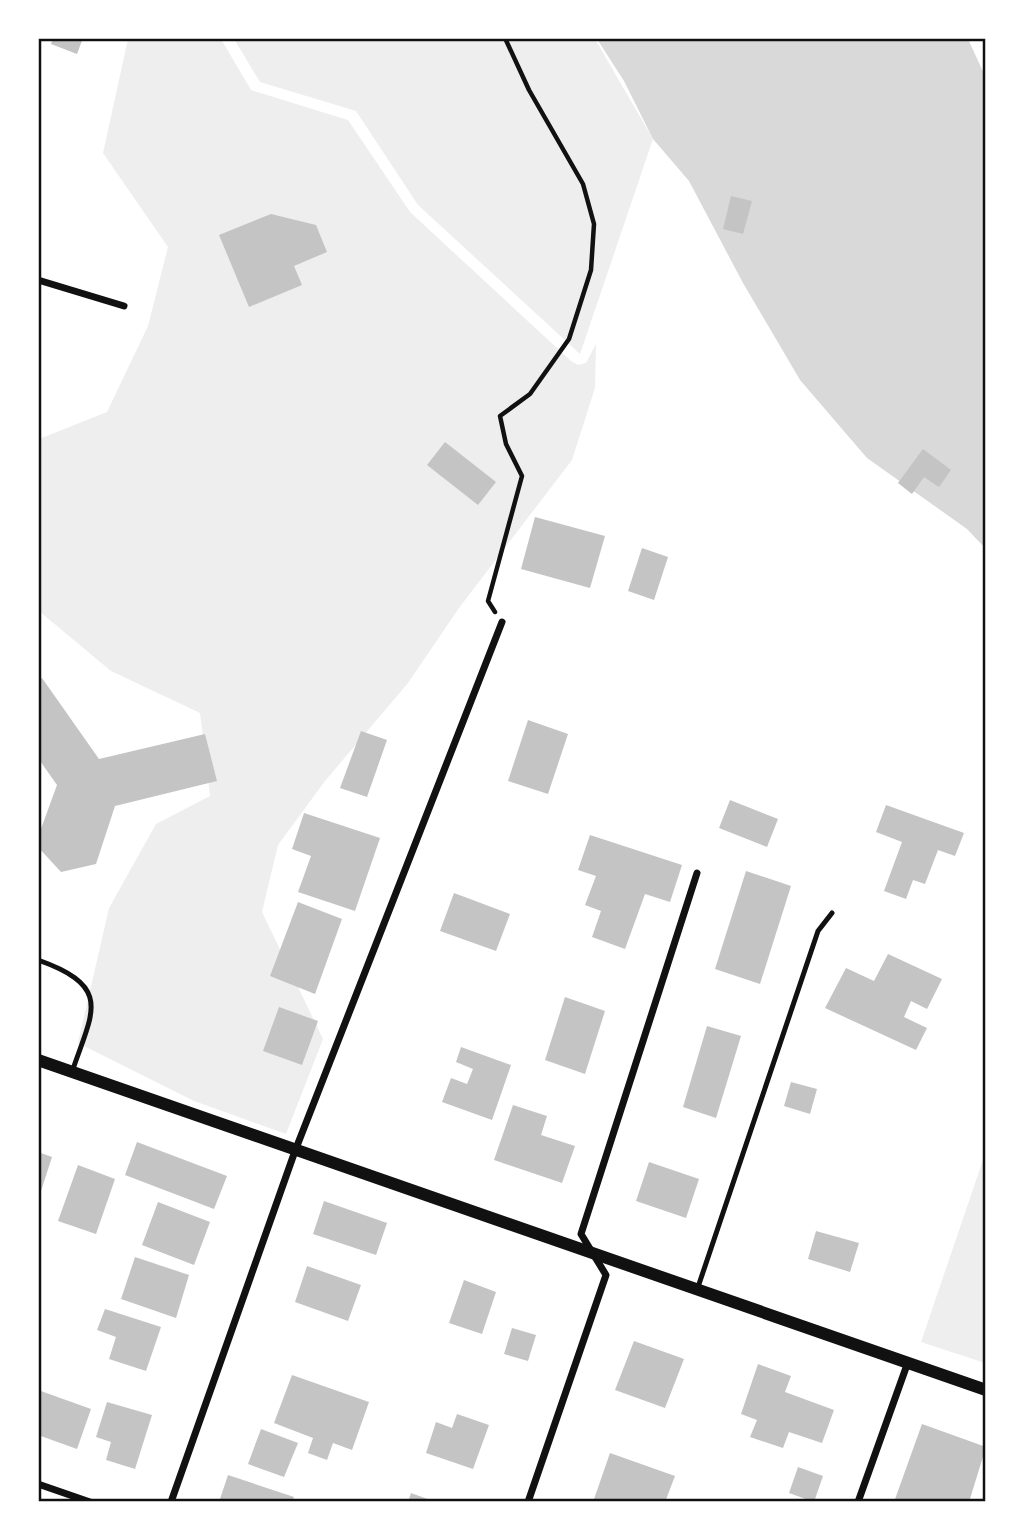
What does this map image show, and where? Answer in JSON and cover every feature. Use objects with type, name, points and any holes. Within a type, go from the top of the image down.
[{"type":"street","points":[[38,279],[124,306]]},
{"type":"street","points":[[171,1502],[295,1151],[502,622]]},
{"type":"street","points":[[528,1502],[606,1275],[581,1234],[697,873]]},
{"type":"street","points":[[38,1060],[985,1390]]},
{"type":"street","points":[[858,1502],[908,1362]]},
{"type":"street","points":[[38,1484],[90,1502]]},
{"type":"lane","points":[[697,1290],[818,930],[832,913]]},
{"type":"lane","points":[[38,960],[78,981],[90,993],[93,1008],[72,1072]]},
{"type":"path","points":[[502,622],[488,601],[522,476],[506,444],[500,416],[530,394],[569,339],[591,270],[594,224],[583,184],[529,90],[505,38]]},
{"type":"shaded area","points":[[128,39],[221,39],[251,90],[348,120],[410,212],[571,361],[578,365],[586,363],[596,344],[595,388],[572,460],[459,608],[408,683],[325,781],[278,845],[262,912],[323,1039],[286,1134],[194,1101],[78,1043],[109,908],[156,824],[210,796],[200,713],[111,671],[39,611],[39,439],[107,412],[148,326],[168,247],[103,153]]},
{"type":"shaded area","points":[[234,39],[595,39],[653,139],[580,354],[418,205],[356,111],[260,82]]},
{"type":"shaded area","points":[[597,39],[968,39],[986,78],[985,548],[967,529],[867,458],[800,380],[743,283],[689,181],[653,139],[624,81]]},
{"type":"shaded area","points":[[985,1154],[985,1363],[921,1342]]},
{"type":"building","points":[[53,38],[83,38],[77,54],[51,44]]},
{"type":"building","points":[[731,196],[752,201],[743,234],[723,229]]},
{"type":"building","points":[[271,214],[316,225],[327,252],[294,266],[302,285],[249,307],[219,235]]},
{"type":"building","points":[[445,442],[496,482],[478,505],[427,465]]},
{"type":"building","points":[[923,449],[951,470],[939,487],[924,477],[912,494],[898,483]]},
{"type":"building","points":[[535,517],[605,536],[590,588],[521,569]]},
{"type":"building","points":[[642,548],[668,557],[654,600],[628,591]]},
{"type":"building","points":[[42,678],[99,759],[205,734],[217,781],[115,806],[96,864],[61,872],[38,847],[38,837],[57,785],[38,758],[38,680]]},
{"type":"building","points":[[528,720],[568,734],[548,794],[508,781]]},
{"type":"building","points":[[361,731],[387,740],[367,797],[340,788]]},
{"type":"building","points":[[730,800],[778,819],[767,847],[719,828]]},
{"type":"building","points":[[886,805],[964,833],[955,856],[938,850],[925,884],[913,880],[906,899],[884,891],[902,842],[876,832]]},
{"type":"building","points":[[304,813],[380,838],[355,911],[298,892],[311,856],[292,849]]},
{"type":"building","points":[[590,835],[682,865],[670,902],[645,894],[625,949],[592,937],[601,911],[585,905],[596,876],[578,870]]},
{"type":"building","points":[[746,871],[791,886],[760,984],[715,969]]},
{"type":"building","points":[[454,893],[510,914],[496,951],[440,931]]},
{"type":"building","points":[[298,902],[342,919],[315,994],[270,976]]},
{"type":"building","points":[[888,954],[942,979],[927,1009],[911,1001],[904,1017],[927,1028],[916,1050],[825,1008],[846,968],[874,981]]},
{"type":"building","points":[[565,997],[605,1011],[585,1074],[545,1060]]},
{"type":"building","points":[[279,1007],[318,1021],[302,1065],[263,1051]]},
{"type":"building","points":[[707,1026],[741,1036],[716,1118],[683,1107]]},
{"type":"building","points":[[461,1047],[511,1065],[492,1120],[442,1102],[451,1078],[467,1084],[473,1069],[456,1062]]},
{"type":"building","points":[[791,1082],[817,1089],[810,1114],[784,1106]]},
{"type":"building","points":[[513,1105],[547,1116],[541,1135],[575,1146],[562,1183],[494,1160]]},
{"type":"building","points":[[137,1142],[227,1176],[214,1209],[125,1175]]},
{"type":"building","points":[[38,1152],[52,1157],[41,1191],[38,1190]]},
{"type":"building","points":[[649,1162],[699,1179],[686,1218],[636,1201]]},
{"type":"building","points":[[78,1165],[115,1179],[96,1234],[58,1221]]},
{"type":"building","points":[[324,1201],[387,1223],[376,1255],[313,1234]]},
{"type":"building","points":[[158,1202],[210,1222],[194,1265],[142,1245]]},
{"type":"building","points":[[816,1231],[859,1243],[850,1272],[808,1259]]},
{"type":"building","points":[[135,1257],[189,1275],[176,1318],[121,1299]]},
{"type":"building","points":[[307,1266],[361,1285],[348,1321],[295,1302]]},
{"type":"building","points":[[464,1280],[496,1292],[482,1334],[449,1323]]},
{"type":"building","points":[[105,1309],[161,1327],[146,1371],[109,1359],[116,1337],[97,1330]]},
{"type":"building","points":[[512,1328],[536,1335],[528,1361],[504,1354]]},
{"type":"building","points":[[634,1341],[684,1359],[665,1408],[615,1390]]},
{"type":"building","points":[[758,1364],[791,1376],[785,1392],[834,1410],[822,1443],[789,1432],[783,1448],[750,1437],[757,1420],[741,1414]]},
{"type":"building","points":[[292,1375],[369,1402],[352,1450],[333,1443],[327,1460],[308,1453],[313,1438],[274,1423]]},
{"type":"building","points":[[38,1390],[91,1409],[77,1449],[38,1435]]},
{"type":"building","points":[[107,1402],[152,1415],[135,1469],[106,1460],[111,1442],[96,1437]]},
{"type":"building","points":[[457,1414],[489,1425],[473,1469],[426,1453],[436,1422],[452,1428]]},
{"type":"building","points":[[922,1424],[986,1447],[969,1502],[894,1502]]},
{"type":"building","points":[[261,1429],[298,1443],[284,1477],[248,1464]]},
{"type":"building","points":[[610,1453],[675,1476],[665,1502],[593,1502]]},
{"type":"building","points":[[798,1467],[823,1476],[814,1502],[789,1493]]},
{"type":"building","points":[[228,1475],[294,1497],[292,1502],[219,1502]]},
{"type":"building","points":[[411,1493],[433,1501],[433,1502],[408,1502]]}]
